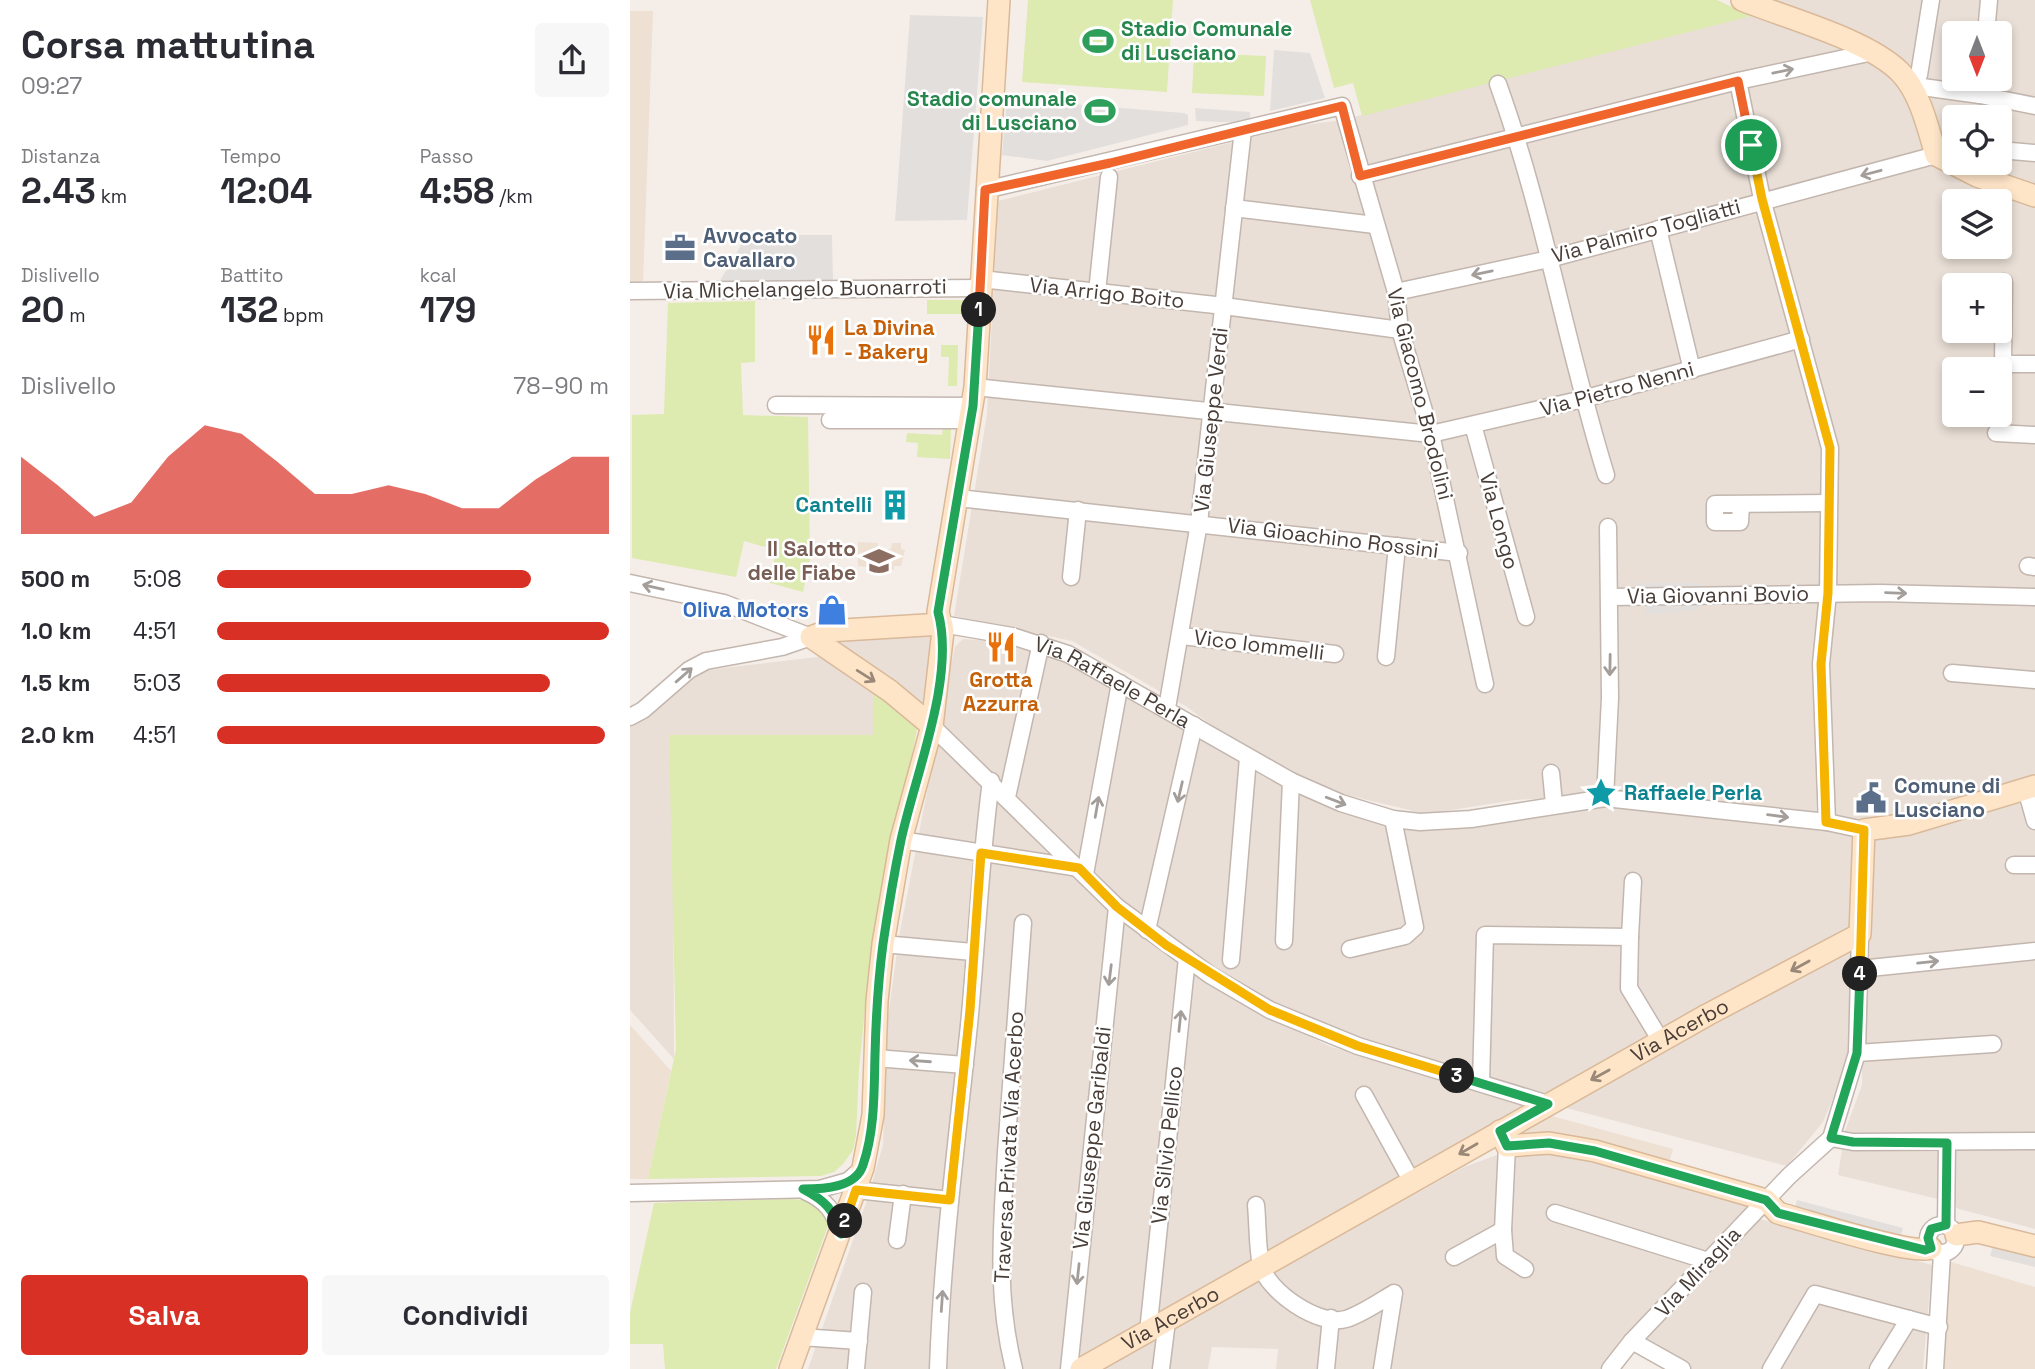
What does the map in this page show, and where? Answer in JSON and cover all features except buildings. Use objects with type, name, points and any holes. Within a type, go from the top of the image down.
[{"type":"street","points":[[790,1369],[856,1190],[873,1115],[883,944],[901,840],[932,726],[941,652],[942,624],[938,612],[972,404],[999,0]]},
{"type":"street","points":[[1744,0],[1872,52],[1901,72],[1922,110],[1937,156],[1977,176],[2035,196]]},
{"type":"street","points":[[1908,85],[1919,75],[1931,0]]},
{"type":"street","points":[[1987,21],[1989,0]]},
{"type":"street","points":[[1360,176],[1738,81],[1872,52]]},
{"type":"street","points":[[1738,81],[1762,199],[1830,448],[1828,593],[1821,664],[1826,822]]},
{"type":"street","points":[[1498,84],[1518,137],[1583,399],[1606,475]]},
{"type":"street","points":[[1908,85],[1942,86]]},
{"type":"street","points":[[1992,91],[2035,106]]},
{"type":"street","name":"Via Giacomo Brodolini","points":[[1243,130],[1342,106],[1360,176],[1396,292],[1400,330],[1432,434],[1485,684]]},
{"type":"street","points":[[985,190],[1243,130]]},
{"type":"street","name":"Via Giuseppe Verdi","points":[[1167,708],[1182,636],[1199,523],[1243,130]]},
{"type":"street","points":[[2012,151],[2035,153]]},
{"type":"street","name":"Via Palmiro Togliatti","points":[[1396,292],[1549,259],[1762,199],[1937,156]]},
{"type":"street","points":[[1097,292],[1109,177]]},
{"type":"street","points":[[1234,208],[1375,225]]},
{"type":"street","points":[[1658,229],[1692,370]]},
{"type":"street","name":"Via Arrigo Boito","points":[[981,284],[1097,292],[1400,330]]},
{"type":"street","name":"Via Michelangelo Buonarroti","points":[[630,291],[981,284]]},
{"type":"street","name":"Via Pietro Nenni","points":[[972,404],[1213,413],[1432,434],[1583,399],[1801,339]]},
{"type":"street","points":[[2003,343],[2003,363],[2035,364]]},
{"type":"street","points":[[776,405],[972,404]]},
{"type":"street","points":[[830,420],[972,404]]},
{"type":"street","name":"Via Longo","points":[[1473,425],[1525,617]]},
{"type":"street","points":[[1996,433],[2035,435]]},
{"type":"street","name":"Via Gioachino Rossini","points":[[958,498],[1459,553]]},
{"type":"street","points":[[1741,504],[1829,503]]},
{"type":"street","points":[[1071,577],[1078,510]]},
{"type":"street","points":[[1605,798],[1611,597],[1608,527]]},
{"type":"street","points":[[1386,656],[1397,546]]},
{"type":"street","points":[[630,583],[724,603],[811,637],[890,691],[932,726],[1117,907],[1187,958],[1270,1010],[1358,1046],[1548,1104]]},
{"type":"street","name":"Via Giovanni Bovio","points":[[1611,597],[1828,593],[2035,597]]},
{"type":"street","name":"Via Raffaele Perla","points":[[811,637],[827,631],[942,624],[1041,643],[1167,708],[1291,781],[1341,803],[1393,819],[1420,822],[1471,819],[1605,798],[1826,822],[1864,830]]},
{"type":"street","name":"Vico Iommelli","points":[[1182,636],[1335,654]]},
{"type":"street","points":[[630,717],[643,710],[689,670],[706,661],[782,647],[811,637]]},
{"type":"street","points":[[1007,797],[1041,643]]},
{"type":"street","points":[[1952,673],[2035,680]]},
{"type":"street","points":[[1082,871],[1120,683]]},
{"type":"street","points":[[1147,930],[1194,725]]},
{"type":"street","points":[[1231,960],[1248,758]]},
{"type":"street","points":[[1551,773],[1554,804]]},
{"type":"street","points":[[938,1369],[945,1229],[965,1065],[981,853],[991,781]]},
{"type":"street","points":[[1284,941],[1291,781]]},
{"type":"street","points":[[2035,821],[2031,788],[1909,824],[1864,830],[1857,1053],[1831,1138],[1853,1142],[2035,1141]]},
{"type":"street","points":[[1350,949],[1405,936],[1415,927],[1393,819]]},
{"type":"street","points":[[901,840],[1082,871]]},
{"type":"street","points":[[2014,864],[2035,865]]},
{"type":"street","points":[[1633,881],[1629,988],[1661,1041]]},
{"type":"street","name":"Via Giuseppe Garibaldi","points":[[1069,1369],[1117,907]]},
{"type":"street","name":"Traversa Privata Via Acerbo","points":[[1014,1369],[1005,1332],[1000,1273],[1008,1093],[1023,923]]},
{"type":"street","name":"Via Acerbo","points":[[1081,1369],[1412,1182],[1503,1139],[1548,1104],[1860,934]]},
{"type":"street","points":[[1481,1083],[1485,935],[1629,937]]},
{"type":"street","points":[[883,944],[973,952]]},
{"type":"street","points":[[1860,969],[2035,951]]},
{"type":"street","name":"Via Silvio Pellico","points":[[1148,1332],[1187,958]]},
{"type":"street","points":[[1857,1053],[1993,1044]]},
{"type":"street","points":[[875,1058],[965,1065]]},
{"type":"street","points":[[1364,1095],[1412,1182]]},
{"type":"street","name":"Via Miraglia","points":[[1610,1369],[1632,1340],[1788,1176],[1831,1138]]},
{"type":"street","points":[[1525,1269],[1505,1256],[1503,1139],[1595,1151],[1766,1200],[1778,1213],[1896,1245],[1936,1251],[1954,1247],[1947,1143]]},
{"type":"street","points":[[630,1193],[836,1186],[848,1181],[863,1168]]},
{"type":"street","points":[[803,1189],[825,1200],[833,1209],[841,1234]]},
{"type":"street","points":[[856,1190],[950,1200]]},
{"type":"street","points":[[897,1240],[903,1194]]},
{"type":"street","points":[[1256,1205],[1262,1267],[1276,1289],[1296,1306],[1331,1318],[1346,1319],[1394,1293],[1382,1369]]},
{"type":"street","points":[[1555,1213],[1708,1261]]},
{"type":"street","points":[[1935,1369],[1939,1327],[1936,1251],[1928,1238],[1931,1229],[1978,1232],[2035,1246]]},
{"type":"street","points":[[1454,1257],[1503,1230]]},
{"type":"street","points":[[856,1369],[863,1292]]},
{"type":"street","points":[[1771,1369],[1815,1294],[1939,1327]]},
{"type":"street","points":[[1326,1369],[1331,1318]]},
{"type":"street","points":[[1878,1369],[1909,1319]]},
{"type":"street","points":[[1161,1369],[1167,1321]]},
{"type":"street","points":[[801,1337],[859,1341]]},
{"type":"street","points":[[1632,1340],[1682,1369]]},
{"type":"shaded area","points":[[1752,0],[2035,0],[2035,1229],[1959,1209],[1946,1201],[1838,1175],[1845,1131],[1862,1085],[1864,824],[1849,818],[1833,819],[1601,795],[1515,800],[1426,814],[1309,786],[1246,751],[1187,707],[1072,641],[954,616],[987,414],[998,201],[1297,126],[1342,120],[1750,16]]},
{"type":"shaded area","points":[[630,11],[653,11],[643,281],[630,282]]},
{"type":"shaded area","points":[[910,15],[983,17],[967,220],[895,221]]},
{"type":"shaded area","points":[[1274,50],[1310,53],[1325,98],[1270,111]]},
{"type":"shaded area","points":[[1007,99],[1184,113],[1188,115],[1188,125],[1047,161],[1002,155]]},
{"type":"shaded area","points":[[1195,108],[1250,112],[1250,123],[1196,121]]},
{"type":"shaded area","points":[[747,235],[832,235],[833,281],[718,284]]},
{"type":"shaded area","name":"Il Salotto delle Fiabe","points":[[858,542],[878,543],[878,549],[891,549],[892,543],[901,543],[901,549],[905,550],[901,566],[894,566],[894,570],[858,566]]},
{"type":"shaded area","points":[[1638,583],[1702,583],[1702,592],[1638,592]]},
{"type":"shaded area","points":[[1700,598],[1700,610],[1646,614],[1645,601]]},
{"type":"shaded area","points":[[940,631],[929,708],[891,677],[829,641]]},
{"type":"shaded area","points":[[963,639],[1022,643],[1045,649],[1294,787],[1429,828],[1487,824],[1628,801],[1854,829],[1854,936],[1551,1098],[1355,1039],[1266,999],[1192,955],[1117,902],[937,725],[955,647]]},
{"type":"shaded area","points":[[825,656],[873,686],[874,735],[669,735],[673,842],[674,1059],[630,1010],[630,724],[657,709],[699,671]]},
{"type":"shaded area","points":[[938,735],[1104,900],[1254,1009],[1329,1046],[1532,1109],[1061,1369],[808,1369],[868,1197],[883,1145],[888,1018],[899,937]]},
{"type":"shaded area","points":[[1854,943],[1851,1056],[1823,1122],[1787,1166],[1555,1105]]},
{"type":"shaded area","points":[[630,1025],[671,1071],[648,1179],[630,1179]]},
{"type":"shaded area","points":[[1541,1113],[1673,1149],[1668,1167],[1511,1141],[1509,1131]]},
{"type":"shaded area","points":[[1508,1151],[1555,1151],[1752,1203],[1600,1369],[1276,1369],[1278,1349],[1212,1347],[1208,1369],[1165,1369],[1170,1330],[1464,1167]]},
{"type":"shaded area","points":[[1797,1200],[1903,1228],[1900,1239],[1794,1211]]},
{"type":"shaded area","points":[[1760,1219],[1932,1265],[1923,1369],[1687,1369],[1643,1343],[1697,1279]]},
{"type":"shaded area","points":[[1993,1246],[2035,1256],[2035,1267],[1990,1256]]},
{"type":"shaded area","points":[[1948,1261],[2035,1287],[2035,1369],[1940,1369]]},
{"type":"shaded area","points":[[1158,1338],[1154,1369],[1102,1369]]},
{"type":"green space","name":"Stadio Comunale di Lusciano","points":[[1028,0],[1173,0],[1167,92],[1022,82]]},
{"type":"green space","points":[[1310,0],[1717,0],[1751,16],[1362,116],[1353,83],[1334,88]]},
{"type":"green space","points":[[1194,53],[1266,56],[1264,96],[1192,93]]},
{"type":"green space","points":[[927,300],[963,300],[963,314],[927,314]]},
{"type":"green space","points":[[755,301],[755,362],[741,363],[743,415],[808,417],[810,560],[803,592],[770,583],[776,550],[744,541],[736,577],[632,558],[632,415],[664,414],[668,303]]},
{"type":"green space","points":[[941,345],[958,345],[957,386],[948,386],[949,357],[941,357]]},
{"type":"green space","points":[[943,428],[951,428],[950,459],[917,457],[918,443],[906,442],[907,433],[942,435]]},
{"type":"green space","points":[[873,686],[919,720],[870,960],[853,1150],[834,1172],[821,1176],[648,1179],[676,1049],[669,735],[873,735]]},
{"type":"green space","points":[[792,1199],[815,1201],[829,1223],[776,1369],[665,1369],[663,1344],[630,1344],[630,1313],[654,1203]]},
{"type":"place","name":"Stadio Comunale di Lusciano","points":[[1098,41]]},
{"type":"place","name":"Stadio comunale di Lusciano","points":[[1100,111]]},
{"type":"place","name":"Avvocato Cavallaro","points":[[680,248]]},
{"type":"place","name":"La Divina - Bakery","points":[[821,340]]},
{"type":"place","name":"Cantelli","points":[[895,505]]},
{"type":"place","name":"Il Salotto delle Fiabe","points":[[879,561]]},
{"type":"place","name":"Oliva Motors","points":[[832,610]]},
{"type":"place","name":"Grotta Azzurra","points":[[1001,647]]},
{"type":"place","name":"Raffaele Perla","points":[[1601,793]]},
{"type":"place","name":"Comune di Lusciano","points":[[1871,798]]},
{"type":"route","points":[[1738,81],[1751,145],[1762,199],[1830,448],[1828,593],[1821,664],[1825,723],[1826,822],[1864,830],[1857,1053],[1831,1138],[1853,1142],[1947,1143],[1947,1219],[1946,1225],[1940,1224],[1931,1229],[1928,1243],[1931,1248],[1925,1250],[1896,1245],[1778,1213],[1766,1200],[1595,1151],[1549,1143],[1507,1146],[1500,1131],[1548,1104],[1358,1046],[1310,1028],[1270,1010],[1210,975],[1166,945],[1117,907],[1079,868],[981,853],[970,1010],[950,1200],[856,1190],[841,1234],[833,1209],[825,1200],[803,1189],[836,1186],[848,1181],[863,1168],[873,1115],[877,1001],[886,922],[901,840],[932,726],[943,631],[938,612],[973,406],[985,190],[1110,163],[1342,106],[1360,176],[1738,81]]}]
